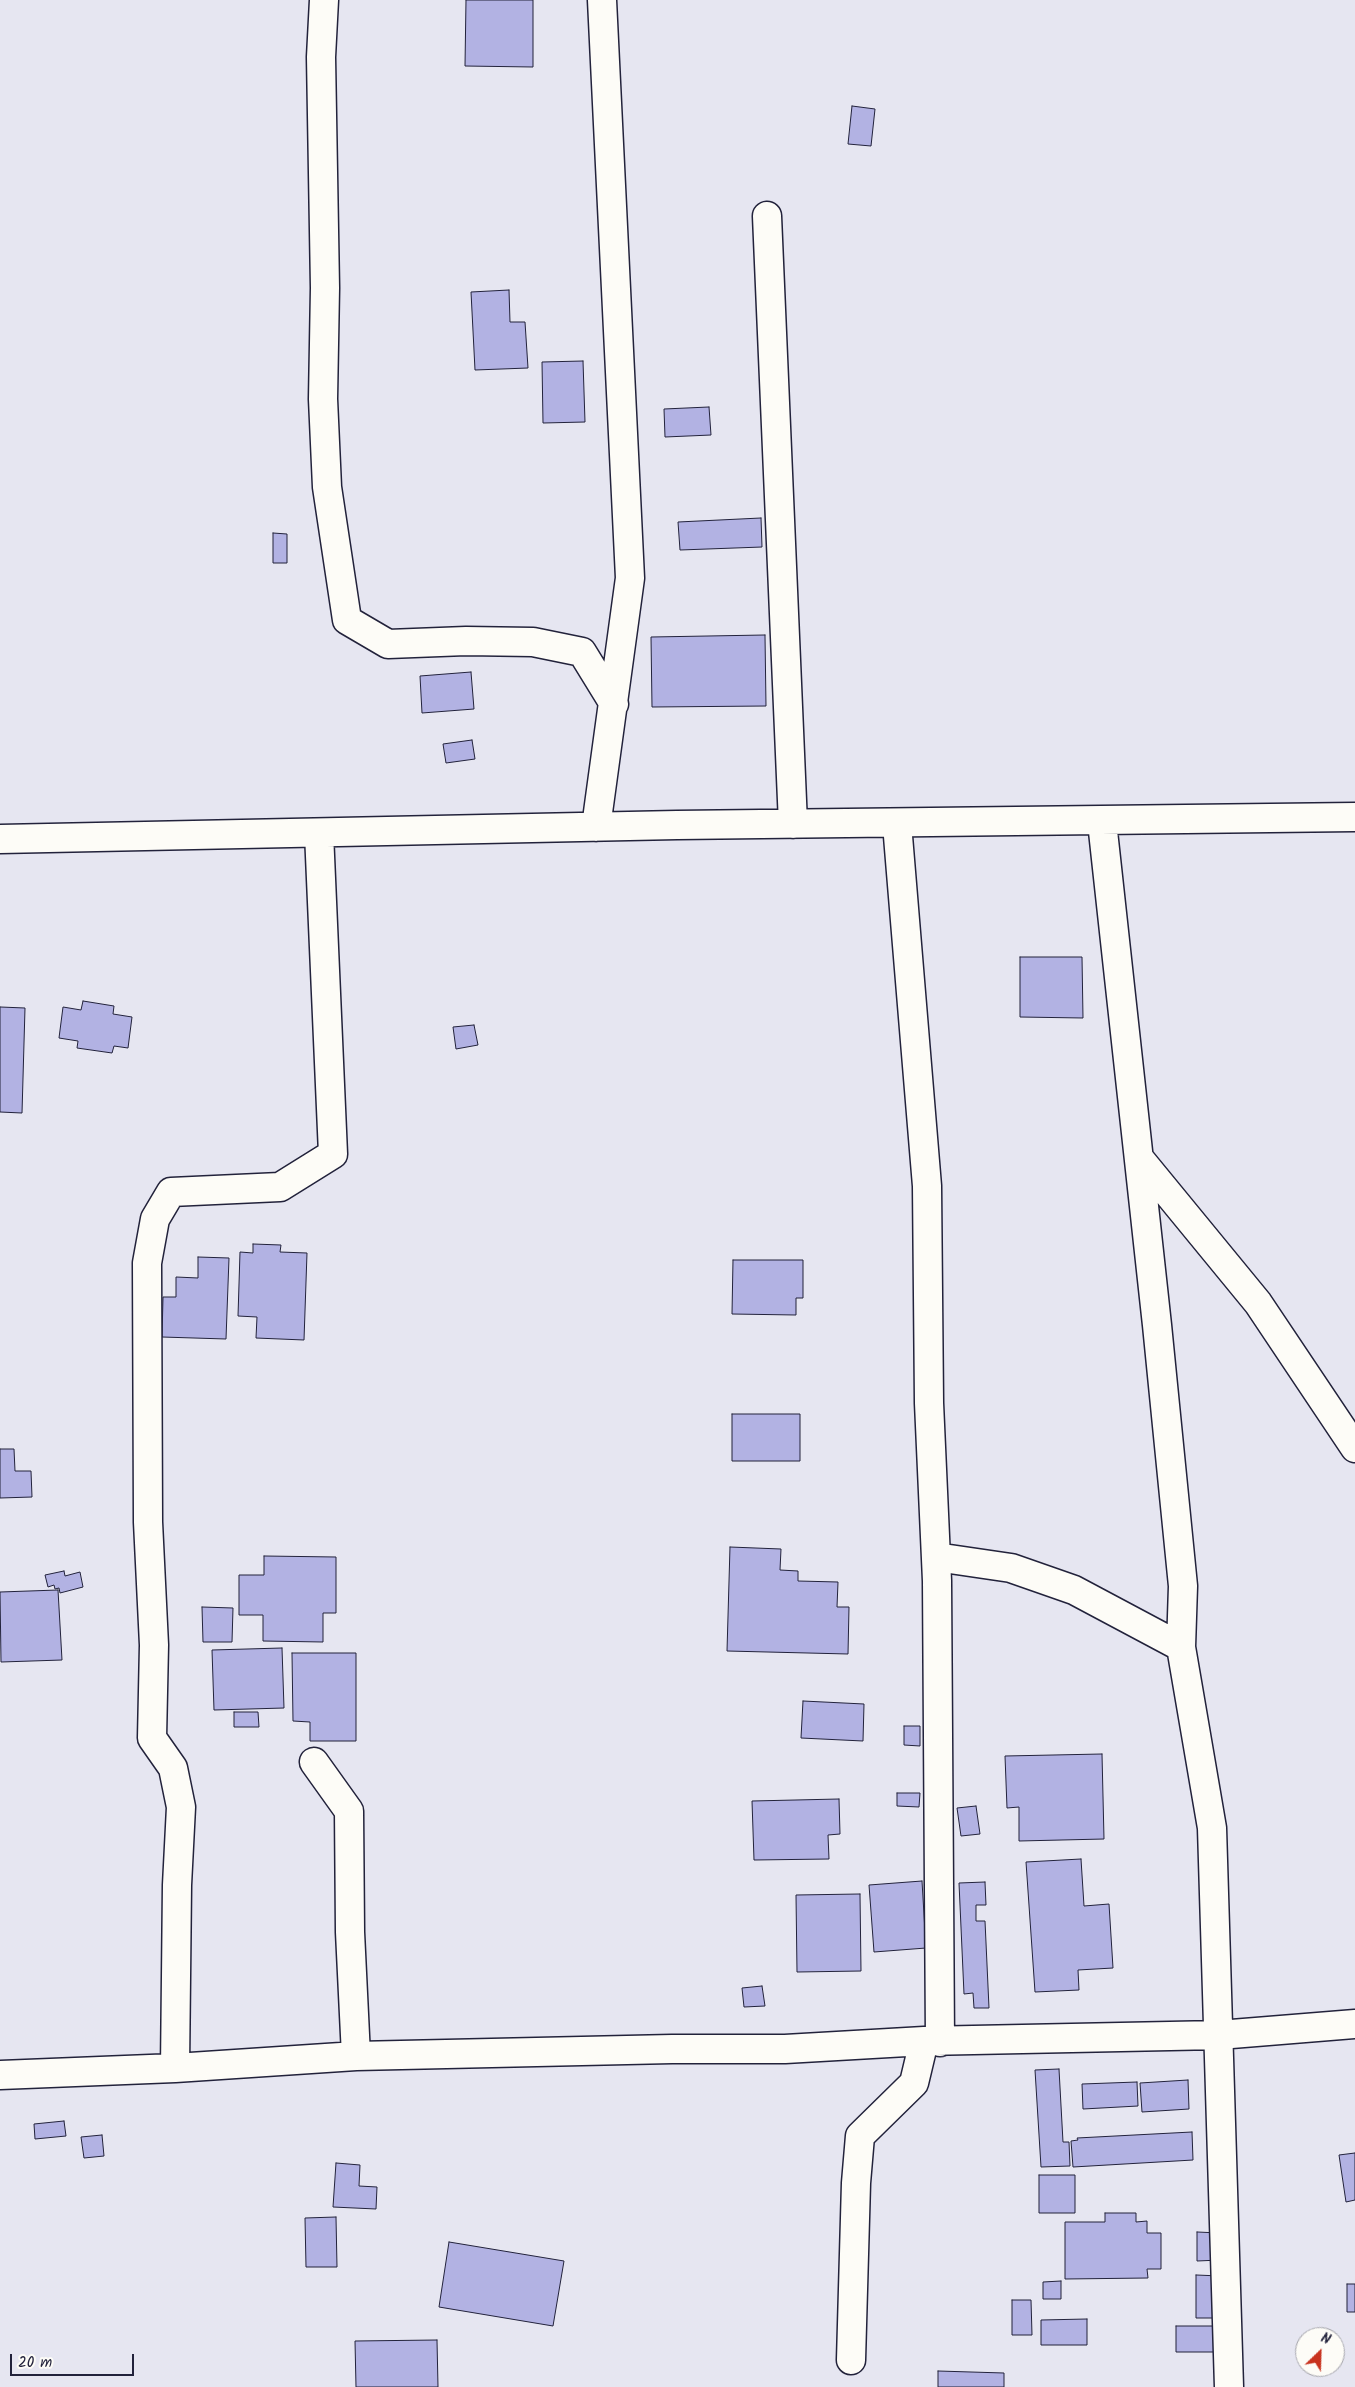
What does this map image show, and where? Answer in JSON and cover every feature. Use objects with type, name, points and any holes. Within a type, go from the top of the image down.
[{"type":"street","points":[[324,0],[321,58],[325,288],[322,398],[327,487],[347,620],[388,644],[466,641],[533,642],[582,652],[614,704]]},
{"type":"street","points":[[596,826],[630,578],[602,0]]},
{"type":"street","points":[[767,216],[793,824]]},
{"type":"street","points":[[0,839],[596,826],[1102,822],[1355,817]]},
{"type":"street","points":[[1102,822],[1183,1586],[1181,1647],[1212,1828],[1229,2387]]},
{"type":"street","points":[[851,2360],[856,2183],[860,2136],[914,2082],[932,2041],[936,1557],[929,1403],[927,1186],[897,824]]},
{"type":"street","points":[[175,2068],[177,1885],[181,1807],[173,1768],[152,1738],[154,1645],[148,1522],[147,1263],[155,1219],[171,1192],[280,1186],[332,1154],[318,833]]},
{"type":"street","points":[[1139,1158],[1258,1303],[1355,1448]]},
{"type":"street","points":[[936,1557],[1011,1568],[1074,1590],[1181,1647]]},
{"type":"street","points":[[314,1762],[349,1811],[350,1932],[356,2056]]},
{"type":"street","points":[[0,2075],[175,2068],[356,2056],[672,2049],[785,2049],[932,2041],[1219,2034],[1355,2024]]},
{"type":"building","points":[[466,0],[533,0],[533,67],[465,66]]},
{"type":"building","points":[[852,106],[875,109],[871,146],[848,144]]},
{"type":"building","points":[[509,290],[510,322],[525,322],[528,368],[475,370],[471,292]]},
{"type":"building","points":[[583,361],[585,422],[543,423],[542,362]]},
{"type":"building","points":[[709,407],[711,435],[665,437],[664,409]]},
{"type":"building","points":[[761,518],[762,547],[680,550],[678,522]]},
{"type":"building","points":[[273,533],[287,534],[287,563],[273,563]]},
{"type":"building","points":[[765,635],[766,706],[652,707],[651,637]]},
{"type":"building","points":[[471,672],[474,709],[422,713],[420,676]]},
{"type":"building","points":[[472,740],[475,759],[446,763],[443,744]]},
{"type":"building","points":[[1020,957],[1082,957],[1083,1018],[1020,1017]]},
{"type":"building","points":[[83,1001],[114,1006],[113,1014],[132,1017],[128,1048],[114,1046],[112,1053],[77,1048],[78,1041],[59,1038],[63,1007],[81,1010]]},
{"type":"building","points":[[0,1007],[25,1008],[22,1113],[0,1112]]},
{"type":"building","points":[[474,1025],[478,1045],[456,1049],[453,1027]]},
{"type":"building","points":[[253,1244],[281,1245],[280,1252],[307,1253],[304,1340],[256,1338],[257,1317],[238,1316],[240,1252],[253,1253]]},
{"type":"building","points":[[198,1257],[229,1258],[226,1339],[162,1337],[163,1297],[176,1297],[176,1277],[198,1278]]},
{"type":"building","points":[[733,1260],[803,1260],[803,1298],[796,1298],[796,1315],[732,1314]]},
{"type":"building","points":[[732,1414],[800,1414],[800,1461],[732,1461]]},
{"type":"building","points":[[0,1449],[14,1449],[15,1471],[31,1471],[32,1497],[0,1498]]},
{"type":"building","points":[[730,1547],[781,1549],[780,1570],[798,1571],[798,1581],[838,1582],[837,1607],[849,1607],[848,1654],[727,1651]]},
{"type":"building","points":[[264,1556],[336,1557],[336,1613],[323,1613],[323,1642],[263,1641],[263,1615],[239,1615],[239,1575],[264,1575]]},
{"type":"building","points":[[64,1571],[65,1576],[80,1572],[83,1587],[60,1593],[59,1588],[55,1589],[54,1585],[48,1587],[45,1575]]},
{"type":"building","points":[[58,1590],[62,1660],[1,1662],[0,1592]]},
{"type":"building","points":[[202,1607],[233,1608],[232,1642],[203,1642]]},
{"type":"building","points":[[282,1648],[284,1708],[214,1710],[212,1650]]},
{"type":"building","points":[[292,1653],[356,1653],[356,1741],[310,1741],[310,1722],[293,1721]]},
{"type":"building","points":[[803,1701],[864,1704],[863,1741],[801,1738]]},
{"type":"building","points":[[234,1712],[258,1712],[259,1727],[234,1727]]},
{"type":"building","points":[[904,1726],[920,1726],[920,1746],[904,1745]]},
{"type":"building","points":[[1102,1754],[1104,1839],[1019,1841],[1019,1807],[1007,1808],[1005,1756]]},
{"type":"building","points":[[897,1793],[920,1793],[919,1807],[897,1806]]},
{"type":"building","points":[[839,1799],[840,1834],[828,1835],[829,1859],[754,1860],[752,1801]]},
{"type":"building","points":[[976,1806],[980,1834],[961,1836],[957,1808]]},
{"type":"building","points":[[1081,1859],[1084,1906],[1109,1904],[1113,1968],[1078,1970],[1079,1990],[1035,1992],[1026,1862]]},
{"type":"building","points":[[922,1881],[926,1948],[874,1952],[869,1885]]},
{"type":"building","points":[[985,1882],[986,1905],[976,1905],[976,1921],[985,1921],[989,2008],[974,2008],[973,1993],[964,1994],[959,1883]]},
{"type":"building","points":[[860,1894],[861,1971],[797,1972],[796,1895]]},
{"type":"building","points":[[762,1986],[765,2006],[744,2007],[742,1988]]},
{"type":"building","points":[[1059,2069],[1063,2142],[1069,2142],[1070,2166],[1041,2167],[1035,2070]]},
{"type":"building","points":[[1188,2080],[1189,2109],[1142,2112],[1140,2083]]},
{"type":"building","points":[[1137,2082],[1138,2106],[1083,2109],[1082,2084]]},
{"type":"building","points":[[64,2121],[66,2136],[35,2139],[34,2124]]},
{"type":"building","points":[[1192,2132],[1193,2160],[1073,2167],[1071,2141],[1078,2140],[1077,2138]]},
{"type":"building","points":[[102,2135],[104,2156],[84,2158],[81,2137]]},
{"type":"building","points":[[1355,2153],[1355,2200],[1346,2202],[1339,2155]]},
{"type":"building","points":[[336,2163],[360,2165],[359,2186],[377,2187],[376,2209],[333,2207]]},
{"type":"building","points":[[1039,2175],[1075,2175],[1075,2213],[1039,2213]]},
{"type":"building","points":[[1105,2213],[1136,2213],[1136,2222],[1147,2221],[1147,2233],[1161,2233],[1161,2269],[1147,2269],[1148,2278],[1065,2279],[1065,2222],[1105,2222]]},
{"type":"building","points":[[336,2217],[337,2267],[306,2267],[305,2218]]},
{"type":"building","points":[[1197,2232],[1219,2233],[1220,2260],[1197,2261]]},
{"type":"building","points":[[449,2242],[564,2261],[553,2326],[439,2307]]},
{"type":"building","points":[[1196,2275],[1220,2276],[1221,2318],[1196,2318]]},
{"type":"building","points":[[1061,2281],[1061,2299],[1043,2299],[1043,2282]]},
{"type":"building","points":[[1347,2284],[1355,2284],[1355,2312],[1347,2312]]},
{"type":"building","points":[[1012,2300],[1031,2300],[1032,2335],[1012,2335]]},
{"type":"building","points":[[1087,2319],[1087,2345],[1041,2345],[1041,2320]]},
{"type":"building","points":[[1176,2326],[1220,2326],[1220,2352],[1176,2352]]},
{"type":"building","points":[[437,2340],[438,2387],[356,2387],[355,2341]]},
{"type":"building","points":[[938,2371],[1004,2373],[1004,2387],[938,2387]]}]
